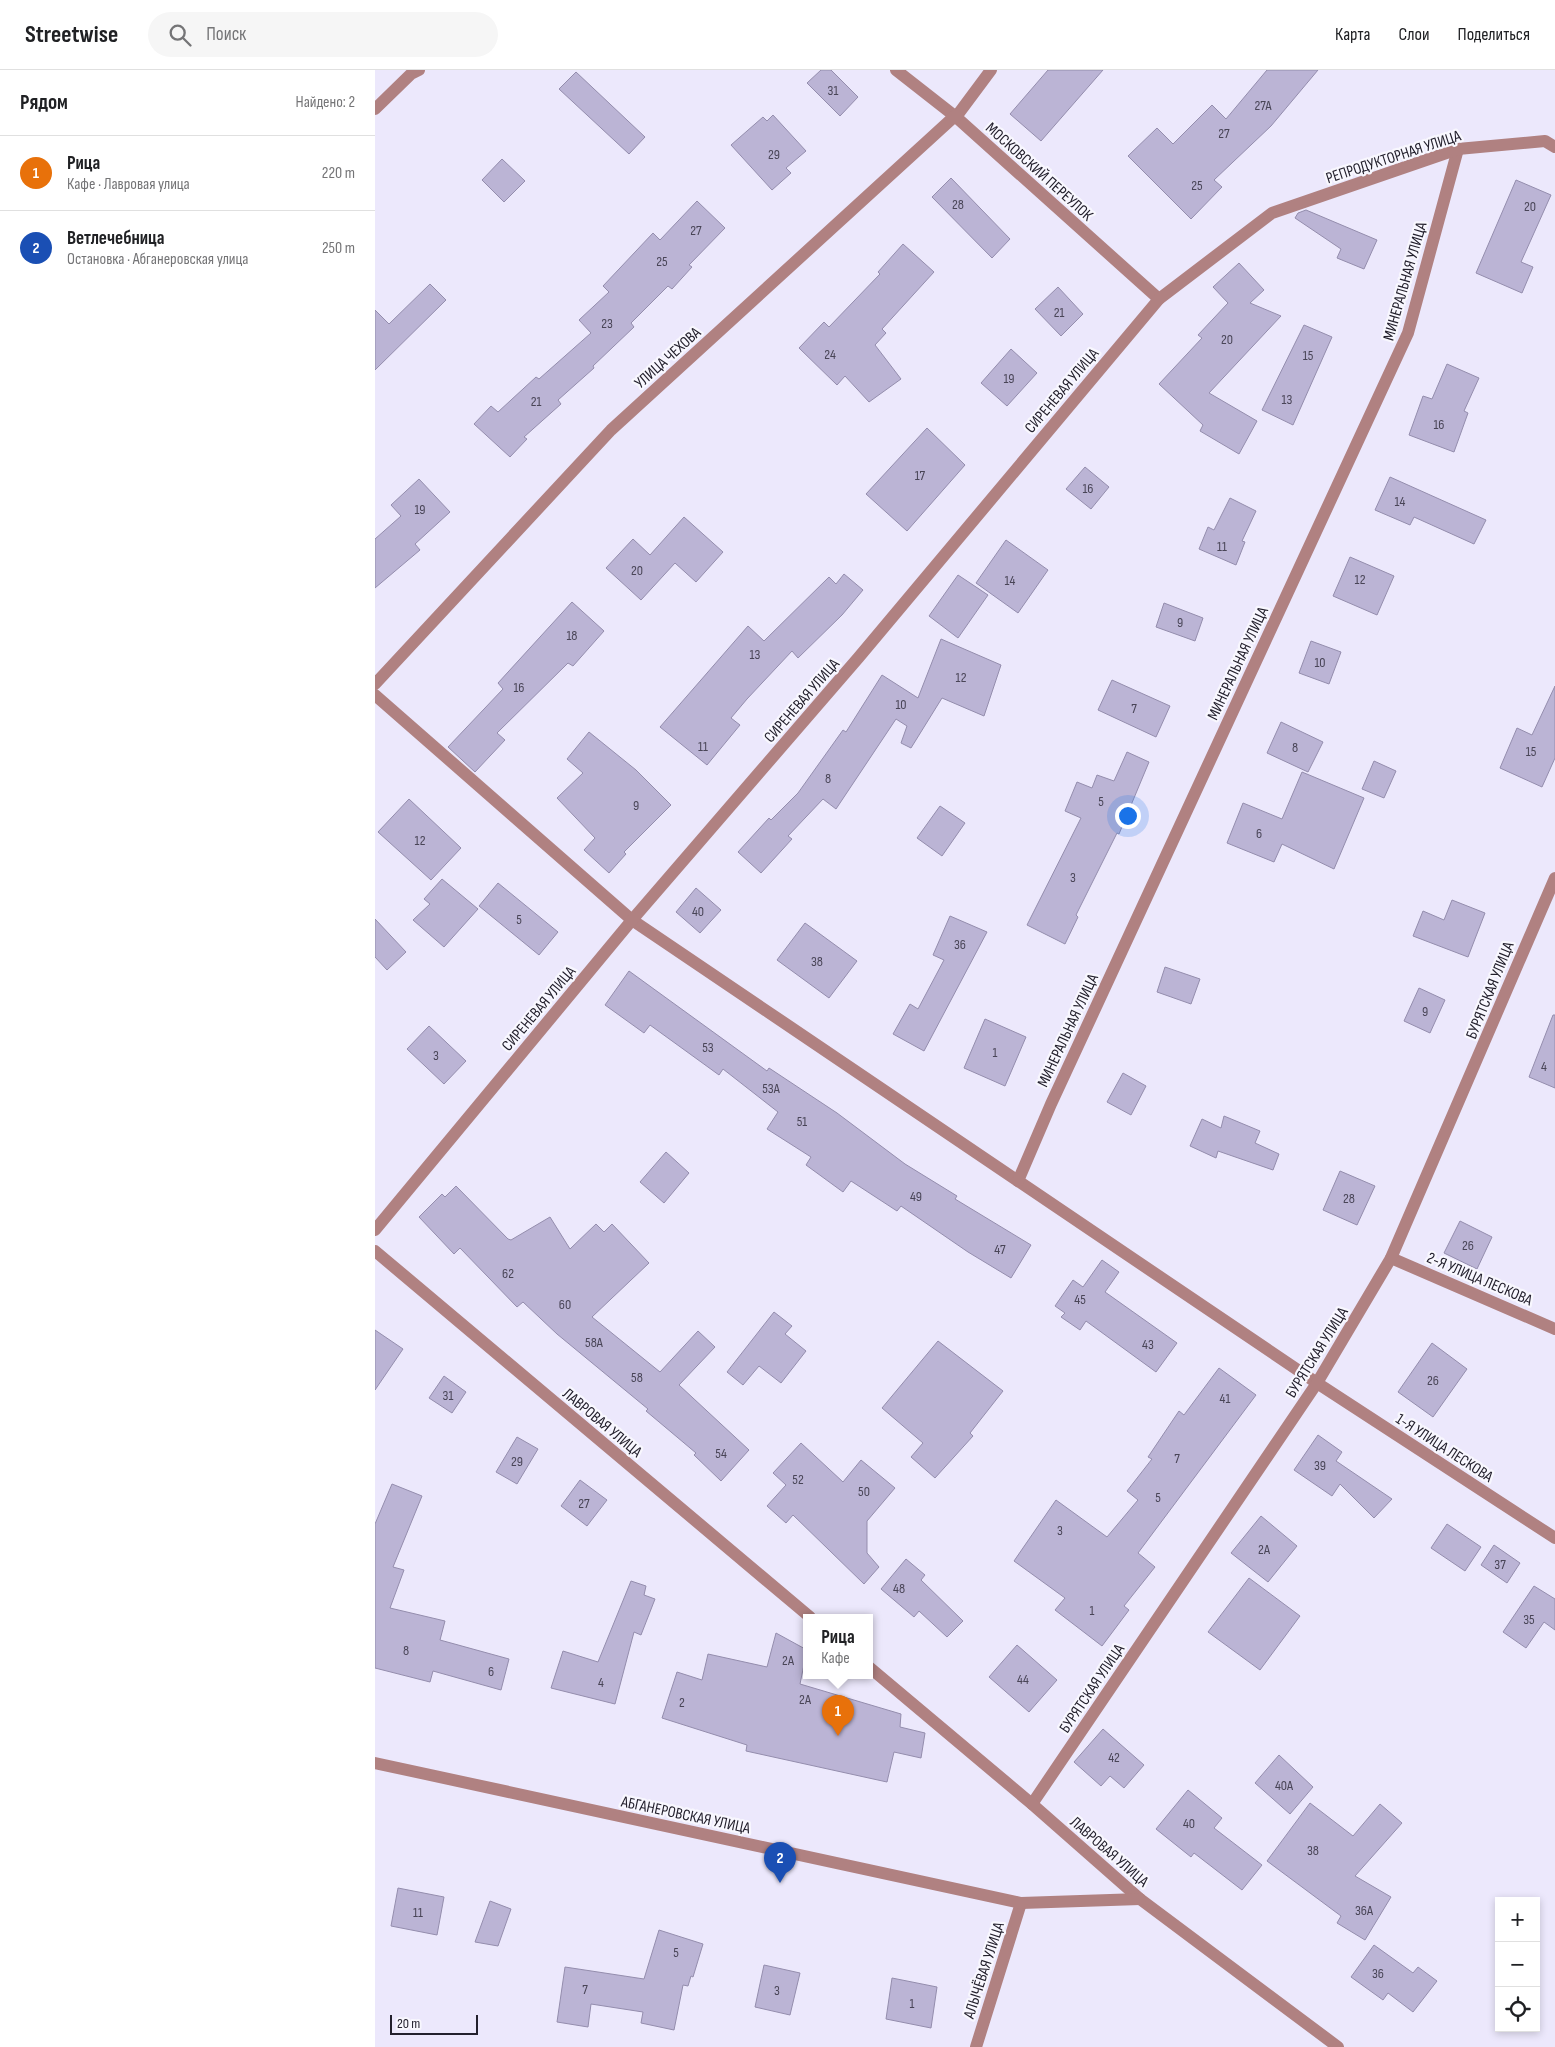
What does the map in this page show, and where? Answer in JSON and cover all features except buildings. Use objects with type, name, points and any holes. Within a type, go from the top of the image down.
[{"type":"street","points":[[375,109],[411,74],[419,70]]},
{"type":"street","name":"МОСКОВСКИЙ ПЕРЕУЛОК","points":[[896,70],[956,116],[1159,299]]},
{"type":"street","name":"УЛИЦА ЧЕХОВА","points":[[375,684],[611,430],[956,116],[991,70]]},
{"type":"street","name":"РЕПРОДУКТОРНАЯ УЛИЦА","points":[[1272,213],[1458,149],[1545,141],[1555,147]]},
{"type":"street","name":"МИНЕРАЛЬНАЯ УЛИЦА","points":[[1018,1180],[1051,1104],[1409,333],[1458,149]]},
{"type":"street","name":"СИРЕНЕВАЯ УЛИЦА","points":[[375,1230],[632,920],[859,657],[1159,299],[1272,213]]},
{"type":"street","name":"1-Я УЛИЦА ЛЕСКОВА","points":[[375,695],[632,920],[1317,1384],[1555,1538]]},
{"type":"street","name":"БУРЯТСКАЯ УЛИЦА","points":[[1032,1804],[1317,1384],[1391,1258],[1555,878]]},
{"type":"street","name":"ЛАВРОВАЯ УЛИЦА","points":[[375,1251],[806,1614]]},
{"type":"street","name":"2-Я УЛИЦА ЛЕСКОВА","points":[[1391,1258],[1555,1329]]},
{"type":"street","name":"ЛАВРОВАЯ УЛИЦА","points":[[873,1670],[1032,1804],[1140,1899],[1338,2047]]},
{"type":"street","name":"АБГАНЕРОВСКАЯ УЛИЦА","points":[[375,1763],[1021,1903],[1140,1899]]},
{"type":"street","name":"АЛЫЧЁВАЯ УЛИЦА","points":[[976,2047],[1021,1903]]},
{"type":"place","name":"Рица","points":[[838,1736]]},
{"type":"place","name":"Ветлечебница","points":[[780,1883]]}]
